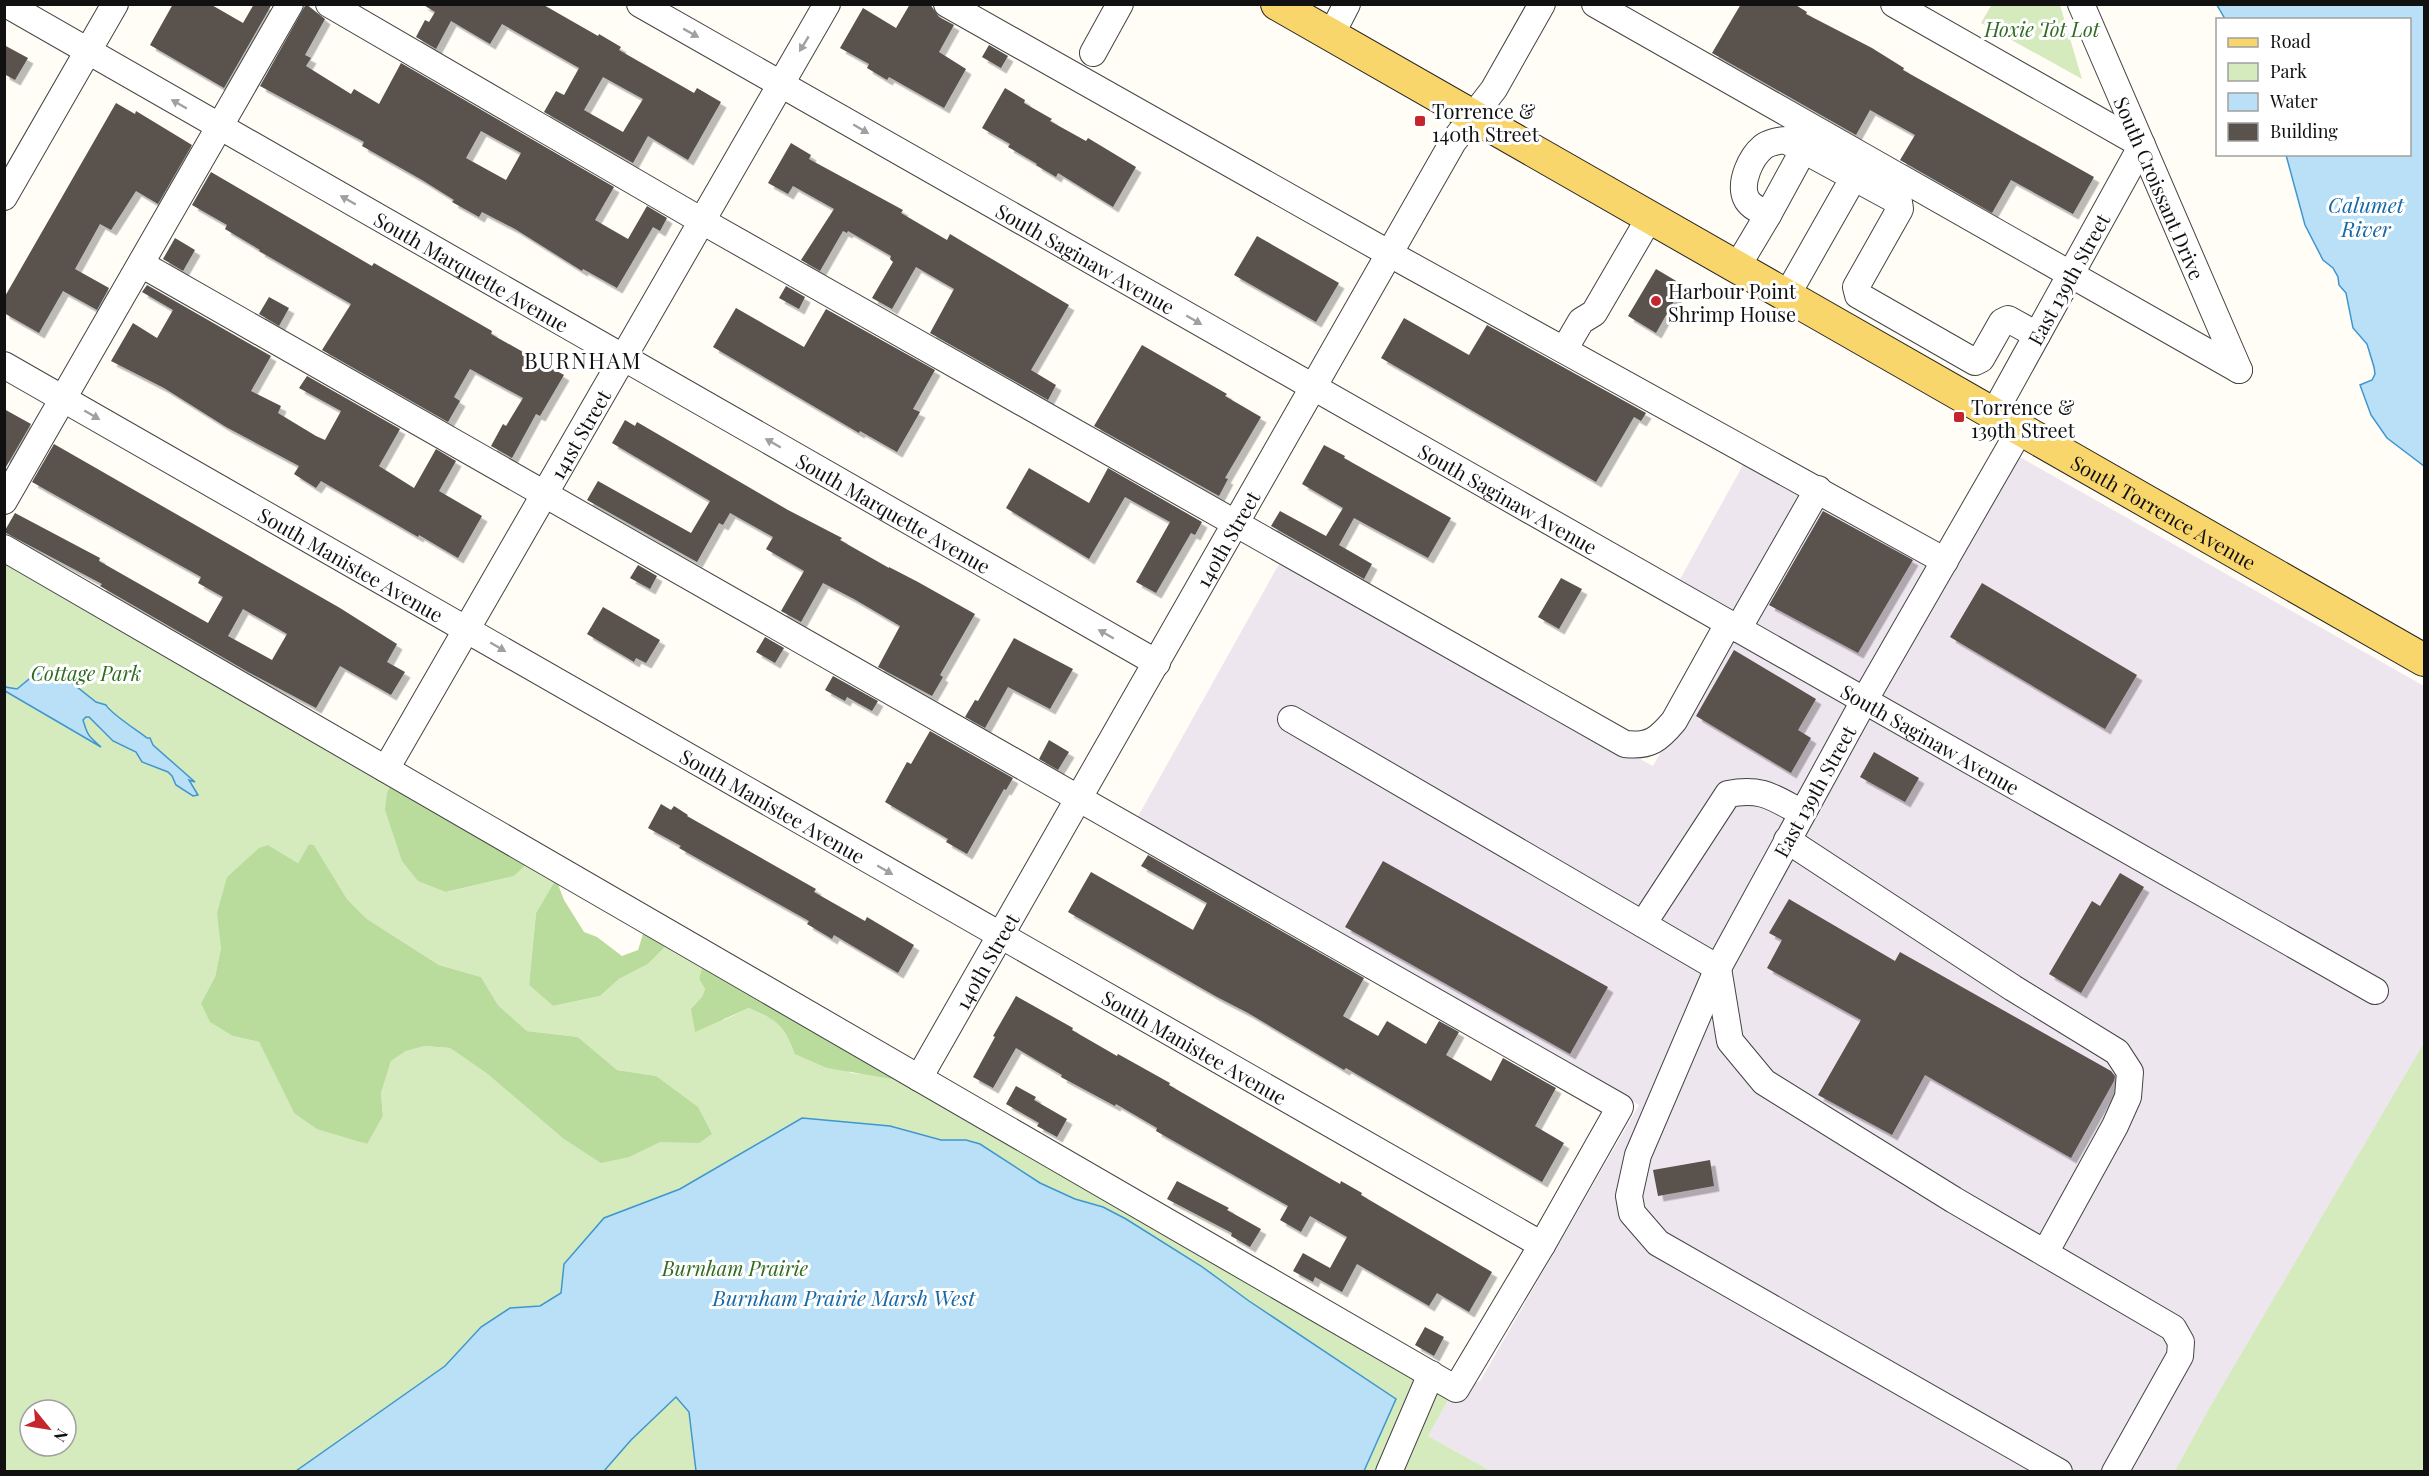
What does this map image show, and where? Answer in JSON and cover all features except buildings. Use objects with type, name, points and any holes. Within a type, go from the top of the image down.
[{"type":"main road","name":"South Torrence Avenue","points":[[1278,5],[2423,659]]},
{"type":"street","name":"South Marquette Avenue","points":[[6,4],[1157,663]]},
{"type":"street","points":[[4,197],[115,4]]},
{"type":"street","points":[[4,501],[290,4]]},
{"type":"street","points":[[329,4],[1236,525],[1625,744],[1641,746],[1653,741],[1664,733],[1674,720],[1818,489]]},
{"type":"street","name":"South Saginaw Avenue","points":[[640,4],[2375,992]]},
{"type":"street","name":"141st Street","points":[[386,769],[827,4]]},
{"type":"street","points":[[947,4],[1390,254],[1945,561]]},
{"type":"street","points":[[1093,53],[1120,4]]},
{"type":"street","points":[[1330,35],[1347,4]]},
{"type":"street","name":"140th Street","points":[[919,1078],[1453,142],[1494,89],[1542,4]]},
{"type":"street","points":[[1595,4],[1820,149],[2071,274]]},
{"type":"street","points":[[1894,4],[2142,145]]},
{"type":"street","name":"South Croissant Drive","points":[[2071,274],[2239,370],[2081,4]]},
{"type":"street","points":[[1768,215],[1751,205],[1743,188],[1745,176],[1757,154],[1764,146],[1785,140],[1820,149],[1854,177],[1899,202],[1900,209],[1856,287],[1858,295],[1975,362],[1981,359],[2002,322],[2008,319],[2037,336]]},
{"type":"street","name":"East 139th Street","points":[[2059,1472],[1658,1243],[1632,1213],[1629,1196],[1638,1155],[1718,968],[1864,701],[1945,561],[2008,421],[2037,336],[2142,145]]},
{"type":"street","points":[[1737,267],[1768,215],[1820,149]]},
{"type":"street","points":[[1787,295],[1854,177]]},
{"type":"street","points":[[1564,350],[1581,321],[1594,313],[1650,217]]},
{"type":"street","points":[[4,548],[1456,1389],[1542,1245],[1620,1107],[141,264]]},
{"type":"street","name":"South Manistee Avenue","points":[[4,365],[1542,1245]]},
{"type":"street","points":[[1291,719],[1718,968],[1730,1041],[1764,1082],[1954,1200],[2173,1328],[2181,1342],[2180,1356],[2115,1472]]},
{"type":"street","points":[[1643,924],[1728,794],[1743,791],[1763,792],[1802,813]]},
{"type":"street","points":[[1787,840],[2013,988],[2117,1052],[2130,1072],[2128,1097],[2115,1126],[2045,1253]]},
{"type":"street","points":[[1389,1472],[1431,1374]]},
{"type":"shaded area","points":[[2002,447],[2424,686],[2424,1063],[2187,1471],[1491,1471],[1428,1436],[1451,1395],[1480,1381],[1639,1105],[1136,820],[1279,564],[1653,766],[1738,614],[1679,581],[1748,456],[1934,564]]},
{"type":"green space","name":"Hoxie Tot Lot","points":[[1992,4],[2060,5],[2082,79],[1981,23]]},
{"type":"green space","points":[[4,556],[385,775],[447,892],[514,876],[528,863],[556,879],[536,913],[529,985],[553,1006],[600,996],[619,979],[648,964],[670,942],[704,960],[699,979],[705,989],[702,997],[724,1020],[749,1008],[774,1020],[851,1073],[877,1075],[916,1083],[1451,1395],[1428,1436],[1491,1471],[5,1471]],"holes":[[[309,844],[314,845],[347,899],[367,919],[439,965],[481,977],[498,1005],[527,1031],[578,1037],[617,1070],[655,1076],[489,1075],[450,1048],[425,1046],[406,1051],[391,1061],[381,1093],[383,1116],[366,1144],[294,1113],[259,1042],[233,1036],[201,1003],[215,977],[221,948],[227,877],[260,848],[268,845],[298,863]]]},
{"type":"green space","points":[[391,785],[528,863],[514,876],[446,892],[418,881],[402,861],[385,810],[387,793]]},
{"type":"green space","points":[[309,844],[314,845],[347,899],[367,919],[439,965],[481,977],[498,1005],[527,1031],[578,1037],[617,1070],[656,1076],[698,1107],[712,1134],[699,1143],[660,1142],[629,1157],[601,1163],[564,1139],[489,1075],[450,1048],[425,1046],[406,1051],[391,1061],[381,1093],[383,1116],[367,1144],[317,1129],[294,1113],[259,1042],[233,1036],[210,1022],[201,1003],[215,977],[221,948],[217,913],[227,877],[259,848],[268,845],[298,863]]},
{"type":"green space","points":[[556,879],[564,900],[584,932],[597,937],[622,956],[638,950],[645,928],[670,942],[648,964],[619,979],[600,996],[553,1006],[529,985],[536,913]]},
{"type":"green space","points":[[704,960],[916,1083],[827,1068],[795,1054],[779,1025],[749,1008],[695,1032],[691,1009],[702,997],[705,989],[699,979]]},
{"type":"green space","points":[[2424,1043],[2424,1471],[2175,1471],[2210,1407]]},
{"type":"water","name":"Calumet River","points":[[2217,5],[2424,5],[2424,466],[2387,438],[2371,415],[2360,385],[2372,380],[2375,374],[2367,344],[2353,328],[2346,293],[2339,285],[2338,277],[2333,268],[2323,260],[2305,225],[2286,156],[2411,156],[2411,18],[2224,18]]},
{"type":"water","points":[[42,673],[67,679],[96,702],[106,705],[125,722],[150,738],[153,745],[195,782],[189,780],[198,795],[193,796],[176,785],[168,772],[142,762],[136,752],[113,741],[89,717],[83,720],[86,730],[101,747],[5,691],[5,687],[17,689],[34,675]]},
{"type":"water","name":"Burnham Prairie Marsh West","points":[[802,1118],[890,1126],[941,1140],[966,1140],[980,1144],[1040,1183],[1075,1199],[1103,1207],[1201,1266],[1249,1301],[1396,1399],[1364,1471],[696,1471],[689,1412],[676,1397],[631,1440],[604,1471],[296,1471],[445,1366],[481,1327],[510,1308],[540,1306],[561,1293],[564,1264],[604,1218],[680,1189]]},
{"type":"place","name":"Torrence & 140th Street","points":[[1420,121]]},
{"type":"place","name":"Harbour Point Shrimp House","points":[[1656,301]]},
{"type":"place","name":"Torrence & 139th Street","points":[[1959,417]]},
{"type":"district","name":"BURNHAM","points":[[583,360]]},
{"type":"park label","name":"Cottage Park","points":[[86,672]]},
{"type":"park label","name":"Burnham Prairie","points":[[735,1267]]}]
